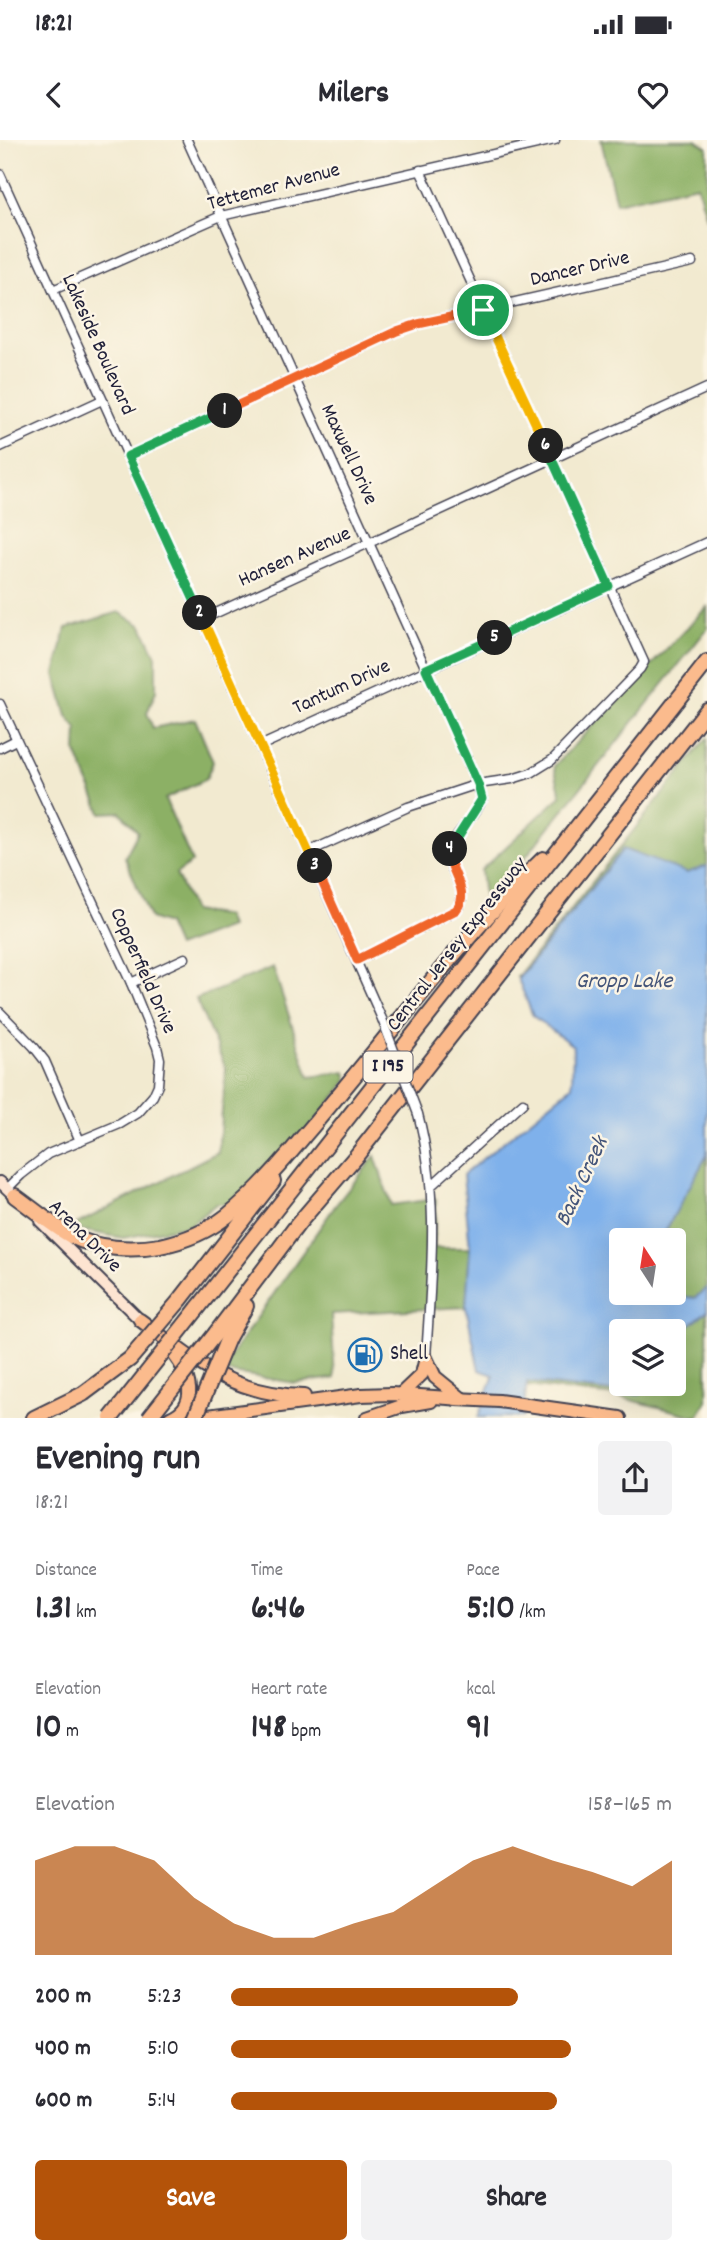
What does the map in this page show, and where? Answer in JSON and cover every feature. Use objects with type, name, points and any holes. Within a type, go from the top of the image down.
[{"type":"highway","name":"Central Jersey Expressway","points":[[111,1418],[707,662]]},
{"type":"highway","name":"I 195","points":[[222,1336],[290,1243],[298,1224],[365,1145],[707,710]]},
{"type":"highway","points":[[7,1189],[72,1236],[87,1242],[122,1248],[141,1248],[178,1241],[228,1215],[274,1171],[474,932],[521,880],[577,827]]},
{"type":"highway","points":[[34,1418],[83,1394],[130,1359],[181,1299],[327,1110]]},
{"type":"highway","points":[[149,1418],[222,1336]]},
{"type":"highway","points":[[194,1418],[222,1336]]},
{"type":"main road","name":"Arena Drive","points":[[7,1189],[140,1320]]},
{"type":"main road","points":[[140,1320],[206,1369],[247,1388],[289,1396],[401,1394],[466,1399],[537,1405],[620,1418]]},
{"type":"main road","points":[[140,1320],[172,1351],[189,1381],[186,1405],[170,1418]]},
{"type":"main road","points":[[401,1394],[422,1374],[426,1358]]},
{"type":"main road","points":[[426,1358],[435,1377],[466,1399]]},
{"type":"main road","points":[[194,1418],[360,1395]]},
{"type":"main road","points":[[368,1418],[402,1406],[466,1399]]},
{"type":"main road","points":[[232,1412],[264,1418]]},
{"type":"street","name":"Maxwell Drive","points":[[187,140],[478,784]]},
{"type":"street","name":"Tettemer Avenue","points":[[53,290],[221,216],[555,140]]},
{"type":"street","points":[[309,852],[408,807],[478,784],[512,779],[544,766],[644,662],[420,170]]},
{"type":"street","name":"Lakeside Boulevard","points":[[0,174],[309,852],[382,1019],[418,1114],[427,1153],[433,1223],[426,1358]]},
{"type":"street","name":"Dancer Drive","points":[[128,456],[407,327],[692,262]]},
{"type":"street","name":"Hansen Avenue","points":[[203,619],[707,388]]},
{"type":"street","points":[[0,447],[102,400]]},
{"type":"street","name":"Tantum Drive","points":[[260,746],[707,542]]},
{"type":"street","name":"Copperfield Drive","points":[[0,704],[131,983],[160,1059],[158,1085],[153,1096],[130,1119],[48,1154],[7,1189]]},
{"type":"street","points":[[0,748],[16,740]]},
{"type":"street","points":[[357,960],[456,910],[460,905],[463,893],[449,856],[454,841],[480,806],[482,799],[478,784]]},
{"type":"street","points":[[131,983],[185,958]]},
{"type":"street","points":[[0,1012],[45,1061],[80,1141]]},
{"type":"street","points":[[431,1186],[523,1103]]},
{"type":"green space","points":[[601,140],[696,140],[707,147],[707,219],[697,185],[616,203]]},
{"type":"green space","points":[[707,607],[707,629],[485,908],[481,870],[561,796],[554,766]]},
{"type":"green space","points":[[119,612],[142,626],[156,656],[156,691],[147,713],[153,728],[195,719],[213,762],[206,779],[165,799],[192,862],[176,874],[193,911],[226,916],[230,927],[177,947],[167,924],[150,918],[125,857],[138,832],[120,812],[101,813],[76,752],[77,729],[67,716],[55,674],[66,628]]},
{"type":"green space","points":[[707,738],[707,866],[687,873],[623,850],[518,979],[517,977]]},
{"type":"green space","points":[[273,967],[309,1077],[346,1072],[348,1080],[249,1204],[216,1204],[190,1225],[123,1238],[69,1228],[218,1152],[226,1069],[196,999]]},
{"type":"green space","points":[[707,1155],[707,1288],[695,1298],[686,1297],[686,1228],[667,1228]]},
{"type":"green space","points":[[375,1156],[391,1205],[436,1199],[434,1248],[470,1248],[466,1307],[331,1314],[335,1378],[295,1383],[220,1371],[335,1206]]},
{"type":"green space","points":[[707,1311],[707,1401],[698,1417],[615,1396],[686,1396],[686,1328]]},
{"type":"green space","points":[[526,1382],[609,1391],[609,1395],[526,1386]]},
{"type":"water","name":"Gropp Lake","points":[[623,849],[687,873],[707,866],[707,1155],[667,1228],[609,1228],[609,1306],[686,1306],[686,1297],[695,1298],[707,1288],[707,1311],[686,1328],[686,1319],[609,1319],[609,1391],[527,1382],[523,1417],[478,1417],[494,1375],[479,1370],[466,1307],[470,1248],[463,1175],[572,1086],[573,1046],[533,1016],[518,979]]},
{"type":"place","name":"Shell","points":[[365,1355]]},
{"type":"route","points":[[483,310],[609,586],[426,669],[478,784],[482,799],[480,806],[450,848],[450,863],[463,899],[456,910],[357,960],[128,456],[397,331],[483,310]]},
{"type":"water label","name":"Back Creek","points":[[583,1182]]}]
